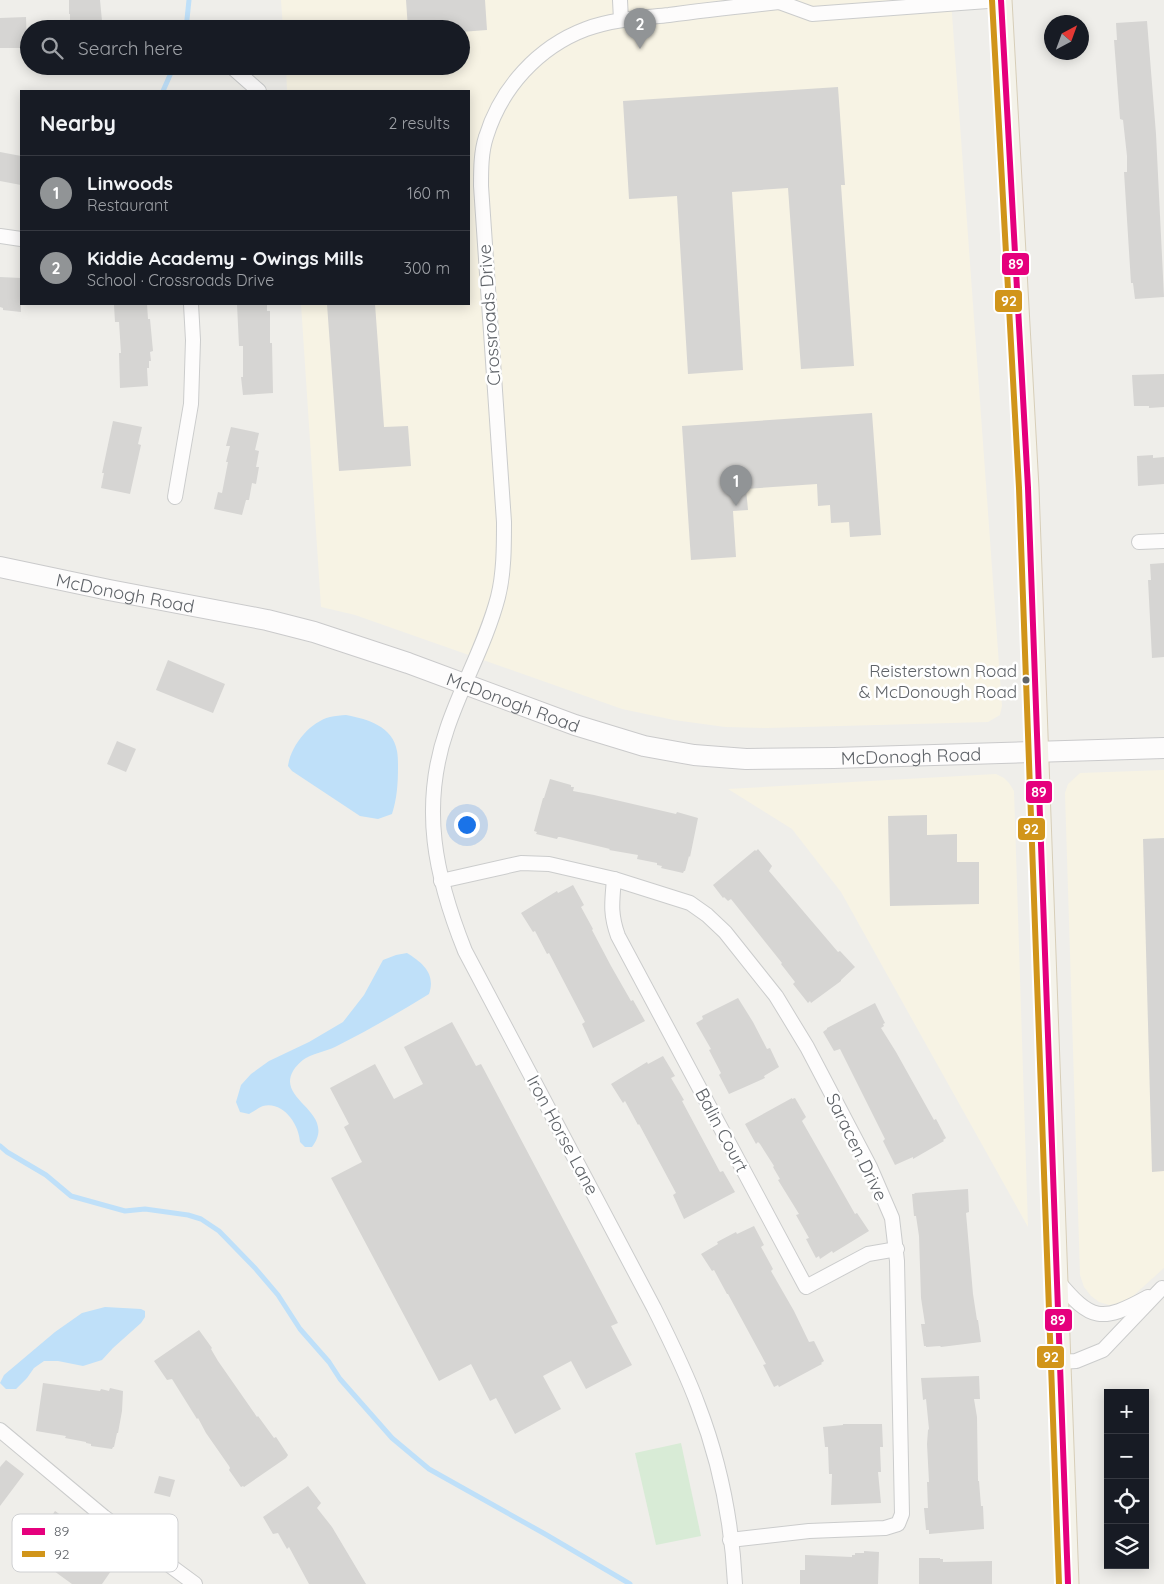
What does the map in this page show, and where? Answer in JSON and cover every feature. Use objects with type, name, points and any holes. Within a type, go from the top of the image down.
[{"type":"main road","points":[[1001,0],[1028,488],[1068,1584]]},
{"type":"main road","name":"McDonogh Road","points":[[0,567],[258,618],[314,632],[362,646],[575,725],[668,751],[746,759],[1164,748]]},
{"type":"street","points":[[620,0],[621,20]]},
{"type":"street","name":"Crossroads Drive","points":[[464,683],[492,619],[498,595],[504,549],[504,522],[495,414],[481,162],[486,137],[496,111],[508,91],[533,61],[564,39],[588,29],[621,20],[780,1],[812,14],[1001,0]]},
{"type":"street","points":[[242,75],[258,90]]},
{"type":"street","points":[[0,236],[20,239]]},
{"type":"street","points":[[175,497],[191,404],[193,340],[191,305]]},
{"type":"street","points":[[1139,542],[1164,541]]},
{"type":"street","name":"Iron Horse Lane","points":[[464,683],[446,729],[437,763],[433,795],[432,824],[441,881],[465,950],[645,1291],[677,1355],[699,1406],[721,1486],[728,1522],[734,1584]]},
{"type":"street","name":"Saracen Drive","points":[[441,881],[521,863],[548,864],[614,879],[690,903],[707,914],[776,996],[808,1047],[870,1167],[892,1218],[896,1250],[901,1370],[902,1514],[898,1524],[885,1528],[809,1531],[730,1540]]},
{"type":"street","name":"Balin Court","points":[[614,879],[611,907],[612,921],[618,936],[806,1287],[868,1254],[896,1250]]},
{"type":"street","points":[[1056,1280],[1083,1308],[1098,1315],[1119,1312],[1163,1287]]},
{"type":"street","points":[[1060,1362],[1076,1361],[1103,1350],[1163,1287]]},
{"type":"street","points":[[0,1430],[100,1514]]},
{"type":"street","points":[[178,1571],[195,1584]]},
{"type":"shaded area","points":[[281,0],[951,0],[1002,706],[1000,715],[988,722],[767,728],[725,727],[674,720],[622,709],[355,615],[321,607],[301,305],[470,305],[470,90],[287,90],[286,75],[470,75],[470,20],[282,20]]},
{"type":"shaded area","points":[[1164,770],[1164,1268],[1131,1298],[1121,1303],[1109,1305],[1099,1302],[1091,1296],[1084,1287],[1080,1275],[1065,793],[1068,784],[1080,773]]},
{"type":"shaded area","points":[[996,774],[1004,778],[1014,791],[1028,1227],[841,892],[792,829],[728,789]]},
{"type":"green space","points":[[681,1443],[701,1536],[656,1545],[635,1453]]},
{"type":"water","points":[[346,715],[378,725],[395,742],[398,755],[398,779],[392,814],[378,819],[360,816],[292,771],[288,766],[293,750],[309,729],[330,717]]},
{"type":"water","points":[[407,953],[427,970],[431,981],[429,994],[347,1041],[306,1058],[293,1071],[290,1081],[292,1091],[313,1115],[318,1125],[318,1135],[312,1147],[305,1147],[300,1142],[297,1128],[293,1121],[289,1115],[277,1107],[263,1106],[249,1114],[240,1112],[236,1102],[241,1085],[251,1074],[269,1061],[309,1042],[343,1022],[364,995],[383,960]]},
{"type":"water","points":[[105,1307],[141,1309],[145,1311],[145,1317],[102,1360],[83,1366],[58,1361],[44,1361],[34,1368],[16,1389],[6,1389],[0,1383],[4,1375],[55,1332],[82,1313]]},
{"type":"building","points":[[69,0],[100,0],[102,20],[70,20]]},
{"type":"building","points":[[406,0],[485,0],[487,30],[470,31],[470,20],[407,20]]},
{"type":"building","points":[[26,17],[26,20],[20,20],[20,48],[0,48],[0,18]]},
{"type":"building","points":[[1147,21],[1156,134],[1164,297],[1135,299],[1133,283],[1131,283],[1124,172],[1127,172],[1127,156],[1123,120],[1120,119],[1114,40],[1117,40],[1116,23]]},
{"type":"building","points":[[838,87],[845,185],[841,185],[854,366],[801,369],[788,188],[732,192],[743,370],[688,374],[677,196],[629,199],[623,101]]},
{"type":"building","points":[[0,152],[20,156],[20,185],[0,181]]},
{"type":"building","points":[[0,277],[20,278],[21,312],[3,310],[0,307]]},
{"type":"building","points":[[114,305],[147,305],[153,351],[150,352],[151,361],[149,361],[149,368],[147,368],[148,386],[120,388],[119,353],[121,353],[119,322],[115,322]]},
{"type":"building","points":[[237,305],[267,305],[267,311],[270,311],[273,393],[243,395],[241,377],[243,377],[243,346],[239,346]]},
{"type":"building","points":[[327,305],[375,305],[384,427],[408,426],[411,466],[339,471]]},
{"type":"building","points":[[1164,374],[1164,407],[1134,406],[1132,375]]},
{"type":"building","points":[[872,413],[881,535],[850,537],[849,522],[831,523],[830,505],[818,506],[817,484],[746,489],[748,510],[733,511],[736,557],[691,560],[682,426]]},
{"type":"building","points":[[113,421],[142,427],[138,444],[141,445],[130,494],[101,488],[104,473],[102,473]]},
{"type":"building","points":[[231,427],[259,433],[255,450],[259,451],[256,467],[259,467],[256,484],[252,483],[249,500],[246,500],[242,515],[214,509],[218,492],[222,493],[230,446],[226,446]]},
{"type":"building","points":[[1153,455],[1153,458],[1164,457],[1164,484],[1138,486],[1137,456]]},
{"type":"building","points":[[1164,563],[1164,657],[1152,658],[1148,580],[1151,580],[1150,564]]},
{"type":"building","points":[[168,660],[225,684],[213,713],[156,690]]},
{"type":"building","points":[[117,741],[136,749],[126,772],[107,764]]},
{"type":"building","points":[[550,779],[571,785],[571,787],[574,787],[573,791],[698,818],[690,857],[685,871],[683,873],[661,868],[662,866],[657,865],[657,863],[637,859],[638,855],[609,850],[560,837],[557,839],[536,834],[537,832],[534,831]]},
{"type":"building","points":[[927,815],[927,835],[957,834],[957,862],[979,862],[979,904],[890,906],[888,816]]},
{"type":"building","points":[[1164,838],[1164,1171],[1152,1172],[1143,839]]},
{"type":"building","points":[[758,849],[772,866],[769,871],[838,952],[840,951],[855,967],[841,981],[811,1003],[810,1001],[808,1003],[793,984],[795,982],[782,963],[731,899],[728,901],[723,898],[713,885]]},
{"type":"building","points":[[573,885],[584,905],[581,907],[611,966],[645,1021],[593,1048],[582,1024],[585,1022],[549,953],[547,954],[535,931],[533,932],[521,913],[557,891],[558,893]]},
{"type":"building","points":[[738,998],[767,1049],[770,1048],[779,1067],[764,1076],[765,1078],[729,1094],[709,1050],[711,1049],[696,1023],[703,1019],[702,1016]]},
{"type":"building","points":[[875,1003],[885,1023],[881,1028],[946,1138],[913,1159],[913,1157],[895,1165],[883,1141],[885,1139],[840,1049],[834,1051],[823,1032],[827,1028]]},
{"type":"building","points":[[452,1022],[476,1066],[481,1064],[618,1323],[611,1326],[632,1365],[586,1389],[571,1361],[543,1376],[561,1409],[515,1434],[496,1398],[490,1401],[471,1364],[439,1381],[331,1178],[362,1162],[344,1127],[349,1124],[330,1088],[375,1064],[394,1099],[423,1084],[404,1047]]},
{"type":"building","points":[[663,1056],[675,1076],[671,1078],[684,1100],[682,1101],[720,1172],[723,1171],[735,1192],[684,1219],[673,1195],[676,1193],[639,1124],[625,1101],[623,1103],[611,1084],[647,1062],[648,1064]]},
{"type":"building","points":[[795,1098],[806,1117],[802,1121],[855,1214],[857,1213],[869,1231],[820,1259],[819,1256],[816,1258],[806,1239],[809,1238],[796,1215],[799,1214],[778,1180],[780,1179],[774,1166],[760,1144],[758,1142],[756,1144],[745,1124]]},
{"type":"building","points":[[968,1189],[969,1212],[966,1213],[973,1294],[981,1342],[926,1347],[924,1346],[921,1324],[925,1324],[921,1298],[919,1236],[916,1216],[914,1216],[912,1194]]},
{"type":"building","points":[[754,1226],[764,1245],[761,1247],[773,1269],[771,1271],[809,1342],[814,1341],[824,1361],[822,1364],[779,1387],[778,1385],[774,1387],[763,1365],[766,1364],[728,1294],[714,1270],[712,1271],[701,1254],[718,1244],[717,1242],[736,1232],[737,1234]]},
{"type":"building","points":[[199,1330],[257,1417],[274,1438],[276,1437],[288,1455],[244,1487],[241,1487],[229,1470],[229,1466],[172,1379],[167,1380],[154,1361]]},
{"type":"building","points":[[979,1376],[980,1399],[974,1399],[977,1417],[978,1481],[981,1506],[983,1506],[984,1529],[929,1534],[929,1530],[926,1530],[924,1508],[928,1508],[927,1444],[929,1429],[926,1399],[923,1400],[921,1378]]},
{"type":"building","points":[[43,1383],[100,1391],[101,1389],[109,1391],[110,1388],[123,1391],[122,1411],[114,1447],[112,1449],[91,1446],[91,1444],[86,1442],[65,1438],[66,1436],[36,1431]]},
{"type":"building","points":[[843,1424],[882,1424],[883,1447],[880,1447],[881,1472],[878,1472],[881,1503],[831,1505],[832,1474],[829,1474],[828,1447],[825,1447],[823,1427]]},
{"type":"building","points":[[6,1460],[24,1474],[0,1506],[0,1467]]},
{"type":"building","points":[[159,1476],[175,1480],[170,1497],[154,1493]]},
{"type":"building","points":[[308,1486],[321,1503],[317,1508],[332,1527],[366,1584],[309,1584],[289,1547],[287,1549],[278,1533],[273,1534],[263,1517]]},
{"type":"building","points":[[864,1551],[879,1552],[878,1584],[800,1584],[800,1570],[805,1570],[805,1555],[852,1557],[855,1553],[864,1553]]},
{"type":"building","points":[[919,1558],[940,1558],[943,1559],[943,1562],[992,1561],[992,1584],[919,1584]]},
{"type":"building","points":[[55,1572],[110,1572],[102,1584],[72,1584]]},
{"type":"waterway","points":[[187,20],[189,0]]},
{"type":"waterway","points":[[163,90],[170,75]]},
{"type":"waterway","points":[[0,1146],[46,1175],[71,1196],[125,1211],[145,1209],[188,1215],[201,1219],[219,1231],[278,1295],[300,1329],[329,1362],[340,1379],[392,1438],[429,1469],[630,1584]]},
{"type":"transit line","name":"92","points":[[992,0],[1019,488],[1059,1584]]},
{"type":"transit line","name":"89","points":[[1001,0],[1028,488],[1068,1584]]},
{"type":"place","name":"Kiddie Academy - Owings Mills","points":[[640,49]]},
{"type":"place","name":"Linwoods","points":[[736,506]]},
{"type":"place","name":"Reisterstown Road & McDonough Road","points":[[1026,680]]}]
